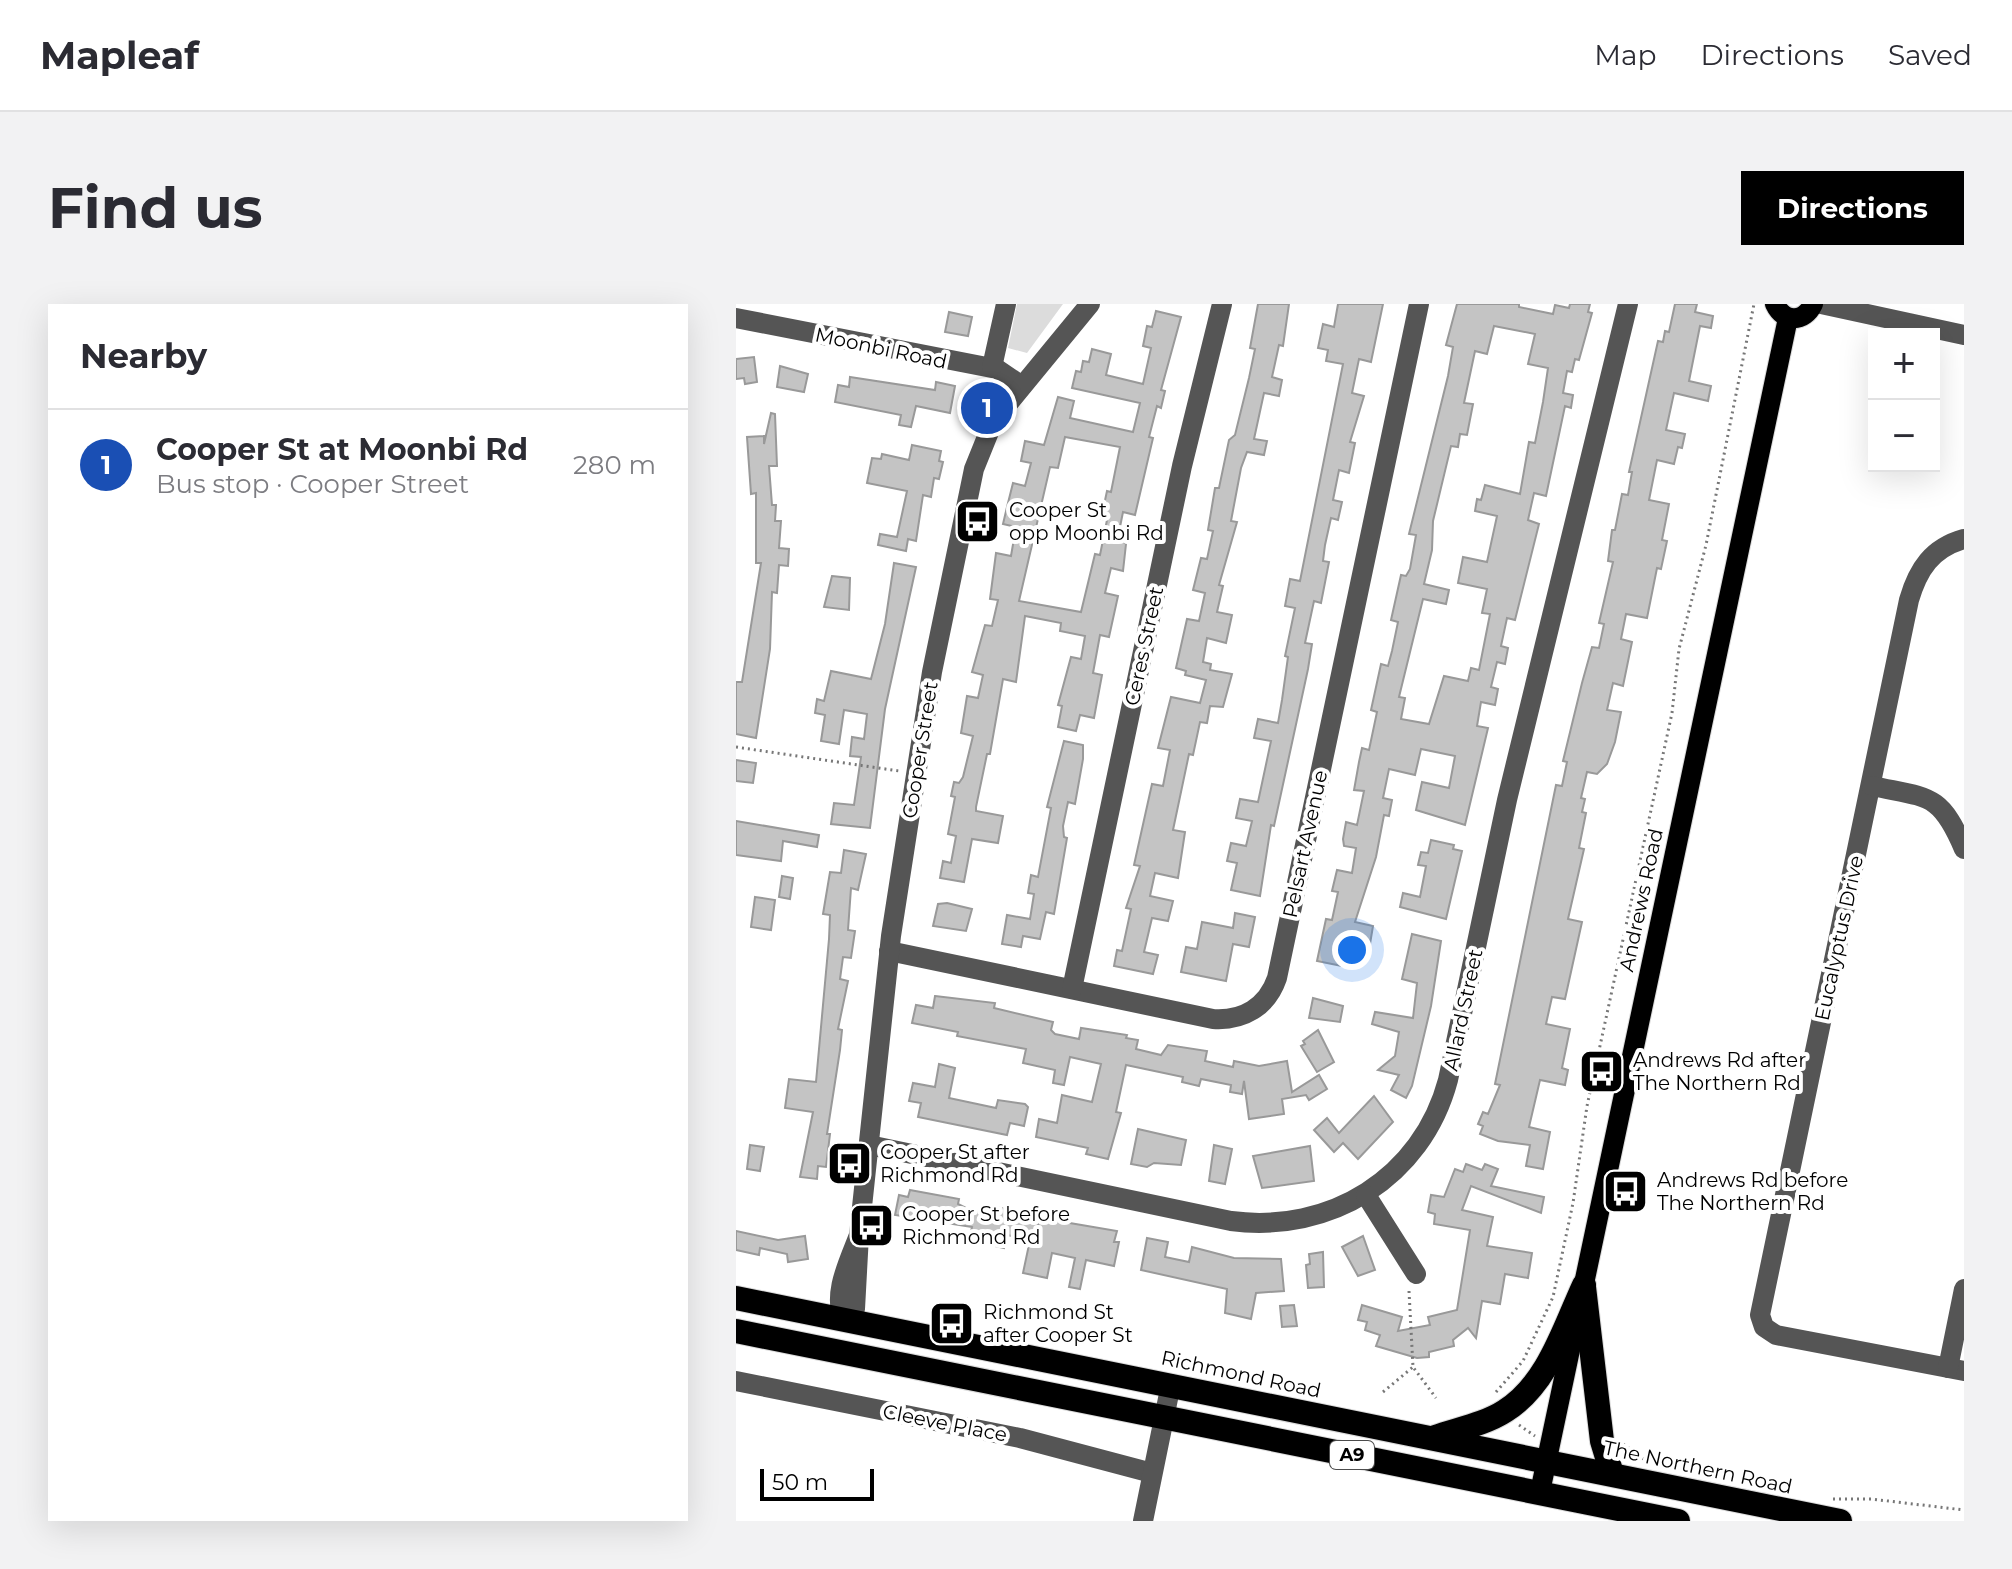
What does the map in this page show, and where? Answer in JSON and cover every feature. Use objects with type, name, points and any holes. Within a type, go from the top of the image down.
[{"type":"highway","points":[[1432,1437],[1489,1419],[1524,1396],[1548,1364],[1584,1285]]},
{"type":"highway","points":[[1584,1285],[1602,1441],[1612,1474]]},
{"type":"highway","name":"Richmond Road","points":[[736,1298],[1432,1437],[1549,1450]]},
{"type":"highway","points":[[742,1333],[826,1331],[844,1321],[857,1341],[907,1366]]},
{"type":"highway","name":"A9","points":[[742,1333],[1678,1521]]},
{"type":"highway","name":"The Northern Road","points":[[1549,1450],[1612,1474],[1840,1521]]},
{"type":"main road","name":"Andrews Road","points":[[1540,1492],[1782,311],[1804,316],[1813,304]]},
{"type":"street","points":[[992,367],[1006,304]]},
{"type":"street","name":"Cooper Street","points":[[844,1321],[855,1309],[859,1235],[889,951],[915,773],[974,469],[993,422],[1090,304]]},
{"type":"street","name":"Ceres Street","points":[[1072,989],[1182,466],[1222,304]]},
{"type":"street","name":"Pelsart Avenue","points":[[889,951],[1223,1020],[1255,1010],[1275,985],[1419,304]]},
{"type":"street","name":"Allard Street","points":[[869,1145],[1248,1223],[1286,1223],[1315,1217],[1366,1195],[1418,1146],[1445,1091],[1507,800],[1628,304]]},
{"type":"street","points":[[1821,304],[1964,335]]},
{"type":"street","name":"Moonbi Road","points":[[736,318],[971,366],[992,367],[1022,386]]},
{"type":"street","name":"Eucalyptus Drive","points":[[1956,1370],[1758,1331],[1909,600],[1928,547],[1964,539]]},
{"type":"street","points":[[1872,786],[1924,797],[1939,804],[1953,823],[1964,849]]},
{"type":"street","points":[[1366,1195],[1413,1283]]},
{"type":"street","points":[[1956,1370],[1964,1289]]},
{"type":"street","name":"Cleeve Place","points":[[736,1381],[1009,1436],[1152,1473]]},
{"type":"street","points":[[1143,1521],[1171,1384]]},
{"type":"path","points":[[1494,1394],[1523,1361],[1553,1297],[1573,1203],[1587,1106],[1672,713],[1679,649],[1706,545],[1754,304]]},
{"type":"path","points":[[736,747],[915,773]]},
{"type":"path","points":[[1413,1283],[1413,1367],[1436,1398]]},
{"type":"path","points":[[1383,1392],[1413,1367]]},
{"type":"path","points":[[1510,1418],[1549,1450]]},
{"type":"path","points":[[1602,1441],[1610,1438],[1651,1463]]},
{"type":"path","points":[[1827,1498],[1871,1499],[1964,1510]]},
{"type":"shaded area","points":[[1017,304],[1063,304],[1027,353],[1008,348]]},
{"type":"building","points":[[1258,304],[1289,304],[1283,346],[1279,345],[1272,377],[1282,380],[1279,396],[1264,393],[1254,439],[1267,441],[1264,455],[1247,452],[1241,468],[1231,521],[1237,522],[1219,585],[1223,586],[1217,612],[1232,615],[1226,643],[1207,638],[1203,662],[1211,664],[1210,670],[1232,674],[1223,707],[1210,706],[1207,723],[1200,722],[1193,755],[1189,754],[1173,830],[1185,832],[1178,878],[1155,873],[1150,896],[1173,901],[1168,921],[1152,918],[1144,952],[1158,955],[1153,974],[1114,966],[1117,950],[1122,951],[1131,909],[1126,908],[1140,866],[1134,865],[1152,784],[1163,786],[1170,750],[1158,748],[1171,697],[1200,703],[1206,680],[1185,675],[1186,671],[1176,668],[1187,619],[1199,621],[1205,593],[1193,590],[1201,558],[1207,559],[1213,531],[1208,530],[1215,488],[1219,488],[1229,440],[1235,435],[1249,378],[1255,349],[1250,348]]},
{"type":"building","points":[[1338,304],[1383,304],[1371,362],[1359,359],[1352,393],[1364,396],[1350,442],[1355,443],[1349,473],[1339,470],[1333,500],[1342,502],[1338,520],[1331,518],[1325,545],[1323,561],[1329,562],[1321,603],[1314,601],[1305,643],[1312,644],[1308,669],[1274,826],[1271,825],[1260,896],[1231,890],[1237,863],[1227,861],[1231,843],[1246,846],[1252,821],[1236,818],[1240,799],[1258,802],[1271,741],[1254,738],[1258,719],[1278,723],[1288,657],[1285,656],[1295,608],[1285,606],[1290,579],[1300,581],[1343,364],[1326,361],[1328,350],[1318,348],[1323,324],[1334,327]]},
{"type":"building","points":[[1457,304],[1519,304],[1519,307],[1553,314],[1555,305],[1569,308],[1570,304],[1590,304],[1588,312],[1592,313],[1579,360],[1575,359],[1572,372],[1567,371],[1563,393],[1573,395],[1571,408],[1565,406],[1546,496],[1534,493],[1528,520],[1539,524],[1515,620],[1507,618],[1501,646],[1508,648],[1505,664],[1497,662],[1491,687],[1498,689],[1495,705],[1481,702],[1477,726],[1488,728],[1465,825],[1416,810],[1422,782],[1449,788],[1455,756],[1421,749],[1415,775],[1389,769],[1383,798],[1392,800],[1389,816],[1384,815],[1376,857],[1355,922],[1373,926],[1370,944],[1357,942],[1352,968],[1317,961],[1326,919],[1332,920],[1338,892],[1332,891],[1337,870],[1352,873],[1356,848],[1344,846],[1346,822],[1357,825],[1364,791],[1354,790],[1359,762],[1362,748],[1369,750],[1377,712],[1371,710],[1381,664],[1388,666],[1392,651],[1398,622],[1391,620],[1401,575],[1406,576],[1410,569],[1416,535],[1409,534],[1453,347],[1446,345]],"holes":[[[1494,326],[1535,334],[1528,364],[1548,368],[1535,443],[1529,442],[1520,494],[1485,485],[1481,500],[1477,499],[1475,511],[1497,516],[1487,562],[1463,557],[1458,583],[1487,589],[1482,613],[1490,614],[1479,670],[1471,668],[1468,681],[1444,676],[1429,724],[1401,719],[1405,698],[1399,697],[1423,599],[1446,604],[1449,590],[1424,584],[1432,550],[1433,521],[1451,446],[1458,447],[1460,434],[1467,435],[1473,404],[1464,403],[1475,351],[1487,354]]]},
{"type":"building","points":[[1675,304],[1697,304],[1695,312],[1713,316],[1711,328],[1700,326],[1689,381],[1711,386],[1708,401],[1674,393],[1666,430],[1685,434],[1682,448],[1678,447],[1674,464],[1657,460],[1649,500],[1669,504],[1662,540],[1667,541],[1661,569],[1657,568],[1647,618],[1626,614],[1621,639],[1632,642],[1623,686],[1613,683],[1607,710],[1621,712],[1615,742],[1607,764],[1597,774],[1587,772],[1581,798],[1585,799],[1582,812],[1586,813],[1579,848],[1584,849],[1568,919],[1582,922],[1565,999],[1552,997],[1546,1024],[1570,1029],[1562,1068],[1568,1070],[1565,1085],[1540,1080],[1529,1127],[1550,1132],[1543,1169],[1526,1166],[1530,1145],[1498,1141],[1480,1134],[1483,1126],[1478,1124],[1483,1112],[1488,1114],[1500,1085],[1495,1084],[1556,785],[1562,786],[1567,762],[1563,761],[1582,683],[1592,647],[1599,648],[1604,624],[1599,623],[1613,562],[1608,561],[1612,530],[1615,530],[1622,494],[1628,495],[1632,472],[1629,472],[1658,341],[1663,342],[1665,331],[1669,332]]},
{"type":"building","points":[[1156,311],[1181,317],[1161,390],[1165,391],[1161,408],[1157,406],[1149,437],[1153,438],[1135,515],[1123,512],[1118,537],[1126,544],[1123,571],[1111,568],[1105,593],[1118,596],[1109,637],[1100,635],[1093,673],[1102,675],[1094,718],[1080,715],[1076,731],[1058,727],[1062,706],[1058,705],[1071,657],[1081,659],[1085,636],[1060,631],[1061,623],[1025,616],[1016,682],[1003,679],[990,754],[987,754],[976,807],[976,811],[1003,816],[998,843],[972,839],[964,882],[940,878],[943,861],[951,863],[956,836],[948,834],[955,797],[951,796],[954,782],[959,783],[963,777],[973,736],[961,733],[967,696],[978,698],[983,675],[972,672],[985,625],[992,626],[998,600],[990,599],[996,553],[1011,556],[1016,527],[1003,524],[1013,483],[1025,486],[1031,463],[1021,461],[1025,441],[1044,445],[1058,397],[1074,401],[1070,418],[1133,432],[1140,403],[1072,388],[1076,371],[1081,372],[1083,361],[1089,362],[1092,349],[1111,354],[1106,375],[1143,384],[1151,348],[1143,346],[1147,326],[1152,327]],"holes":[[[1065,437],[1120,447],[1111,492],[1107,491],[1101,519],[1107,520],[1100,555],[1095,554],[1081,612],[1019,601],[1050,467],[1058,468]]]},
{"type":"building","points":[[949,312],[972,317],[968,336],[945,332]]},
{"type":"building","points":[[754,357],[757,382],[745,384],[744,378],[736,379],[736,359]]},
{"type":"building","points":[[780,366],[808,374],[804,392],[777,387]]},
{"type":"building","points":[[850,377],[935,390],[936,382],[955,386],[950,413],[916,406],[911,427],[899,425],[901,415],[835,402],[838,385],[849,387]]},
{"type":"building","points":[[771,413],[775,414],[777,466],[769,466],[772,505],[776,505],[775,521],[781,521],[779,548],[789,549],[788,566],[779,565],[777,593],[772,592],[770,649],[756,738],[736,734],[736,682],[742,682],[761,563],[756,563],[756,493],[751,494],[747,437],[764,436],[764,444]]},
{"type":"building","points":[[912,445],[941,451],[939,461],[943,462],[939,479],[934,478],[931,497],[923,495],[916,541],[908,539],[906,551],[878,545],[880,534],[897,537],[907,491],[867,483],[872,458],[881,459],[882,454],[909,460]]},
{"type":"building","points":[[894,563],[916,567],[885,709],[870,828],[831,824],[834,803],[854,805],[861,757],[850,756],[852,737],[864,739],[867,714],[844,710],[839,744],[821,741],[825,715],[815,713],[817,699],[824,701],[831,671],[871,679],[885,624]]},
{"type":"building","points":[[832,576],[850,578],[849,610],[824,607]]},
{"type":"building","points":[[1064,741],[1083,745],[1083,759],[1075,804],[1068,802],[1063,826],[1064,837],[1067,838],[1054,914],[1046,912],[1040,939],[1023,936],[1021,947],[1002,944],[1007,915],[1030,919],[1034,894],[1028,893],[1031,875],[1038,877],[1051,808],[1047,807]]},
{"type":"building","points":[[736,760],[756,763],[753,783],[736,781]]},
{"type":"building","points":[[736,821],[819,835],[817,847],[783,841],[781,861],[736,855]]},
{"type":"building","points":[[1431,840],[1454,845],[1453,849],[1462,851],[1446,919],[1400,907],[1403,893],[1420,897],[1426,866],[1418,865],[1421,852],[1428,853]]},
{"type":"building","points":[[844,850],[866,854],[858,890],[851,888],[848,930],[855,931],[851,958],[843,957],[840,979],[848,981],[838,1029],[842,1030],[840,1050],[827,1134],[830,1134],[826,1167],[818,1166],[817,1179],[800,1177],[813,1112],[785,1108],[789,1079],[816,1082],[830,915],[823,914],[830,872],[841,873]]},
{"type":"building","points":[[782,876],[793,878],[790,899],[779,897]]},
{"type":"building","points":[[755,897],[775,900],[771,930],[751,927]]},
{"type":"building","points":[[938,904],[972,909],[966,931],[933,926]]},
{"type":"building","points":[[1235,913],[1255,917],[1249,947],[1233,944],[1226,981],[1181,972],[1186,947],[1197,949],[1202,922],[1233,928]]},
{"type":"building","points":[[1412,934],[1441,941],[1431,1006],[1412,1086],[1406,1098],[1391,1090],[1399,1075],[1378,1070],[1395,1056],[1399,1032],[1372,1024],[1375,1012],[1413,1018],[1417,983],[1402,979]]},
{"type":"building","points":[[935,996],[995,1003],[994,1008],[1053,1022],[1051,1030],[1055,1034],[1079,1039],[1081,1028],[1127,1035],[1126,1038],[1138,1040],[1136,1049],[1161,1055],[1168,1045],[1207,1051],[1205,1061],[1233,1067],[1234,1061],[1259,1066],[1287,1061],[1292,1092],[1319,1075],[1327,1089],[1309,1100],[1306,1095],[1282,1099],[1284,1114],[1249,1119],[1244,1081],[1242,1094],[1230,1092],[1231,1085],[1201,1079],[1199,1086],[1182,1082],[1183,1077],[1126,1065],[1116,1112],[1121,1113],[1108,1159],[1086,1154],[1088,1148],[1036,1137],[1039,1119],[1057,1123],[1062,1095],[1092,1102],[1101,1064],[1070,1057],[1064,1085],[1053,1083],[1055,1070],[1023,1063],[1026,1049],[957,1036],[958,1032],[912,1023],[916,1005],[933,1008]]},
{"type":"building","points":[[1313,998],[1343,1006],[1340,1022],[1309,1018]]},
{"type":"building","points":[[1318,1030],[1334,1062],[1317,1072],[1301,1046]]},
{"type":"building","points":[[939,1064],[955,1068],[949,1098],[996,1108],[998,1100],[1025,1104],[1028,1107],[1024,1126],[1010,1123],[1007,1135],[918,1117],[921,1103],[909,1101],[913,1083],[935,1087]]},
{"type":"building","points":[[1374,1096],[1393,1122],[1358,1159],[1343,1143],[1334,1152],[1314,1130],[1327,1118],[1339,1133]]},
{"type":"building","points":[[1138,1129],[1186,1140],[1181,1165],[1154,1163],[1147,1167],[1131,1164]]},
{"type":"building","points":[[750,1145],[764,1147],[760,1171],[747,1169]]},
{"type":"building","points":[[1214,1145],[1232,1149],[1225,1184],[1209,1181]]},
{"type":"building","points":[[1310,1146],[1314,1181],[1262,1188],[1253,1156]]},
{"type":"building","points":[[1466,1164],[1482,1170],[1485,1164],[1498,1169],[1491,1186],[1544,1197],[1541,1213],[1471,1186],[1462,1210],[1493,1217],[1487,1246],[1532,1253],[1528,1278],[1505,1274],[1500,1304],[1482,1301],[1476,1338],[1468,1328],[1453,1340],[1454,1346],[1429,1352],[1429,1357],[1417,1358],[1376,1346],[1380,1335],[1365,1330],[1367,1322],[1358,1320],[1362,1305],[1402,1317],[1398,1331],[1430,1325],[1428,1317],[1457,1310],[1470,1230],[1434,1224],[1435,1214],[1428,1212],[1431,1195],[1444,1197],[1455,1169],[1463,1172]]},
{"type":"building","points":[[910,1190],[959,1199],[958,1204],[966,1208],[993,1214],[995,1207],[1012,1210],[1010,1218],[1038,1225],[1040,1218],[1117,1231],[1114,1242],[1119,1242],[1114,1266],[1086,1260],[1080,1289],[1069,1287],[1075,1258],[1052,1253],[1047,1278],[1023,1273],[1030,1240],[1007,1235],[1004,1248],[969,1240],[972,1227],[895,1215],[899,1195],[908,1197]]},
{"type":"building","points":[[736,1231],[778,1240],[805,1236],[808,1259],[788,1262],[787,1254],[760,1248],[759,1255],[736,1250]]},
{"type":"building","points":[[1363,1236],[1375,1270],[1358,1276],[1342,1247]]},
{"type":"building","points":[[1147,1238],[1168,1242],[1165,1257],[1189,1262],[1192,1247],[1234,1258],[1281,1259],[1284,1291],[1256,1293],[1251,1319],[1225,1313],[1227,1289],[1141,1270]]},
{"type":"building","points":[[1323,1252],[1324,1287],[1308,1288],[1306,1265],[1310,1264],[1309,1254]]},
{"type":"building","points":[[1294,1305],[1297,1326],[1282,1327],[1280,1306]]},
{"type":"place","name":"Cooper St at Moonbi Rd","points":[[987,408]]},
{"type":"place","name":"Cooper St opp Moonbi Rd","points":[[978,521]]},
{"type":"place","name":"Andrews Rd after The Northern Rd","points":[[1602,1072]]},
{"type":"place","name":"Cooper St after Richmond Rd","points":[[849,1163]]},
{"type":"place","name":"Andrews Rd before The Northern Rd","points":[[1626,1191]]},
{"type":"place","name":"Cooper St before Richmond Rd","points":[[871,1225]]},
{"type":"place","name":"Richmond St after Cooper St","points":[[952,1323]]}]
